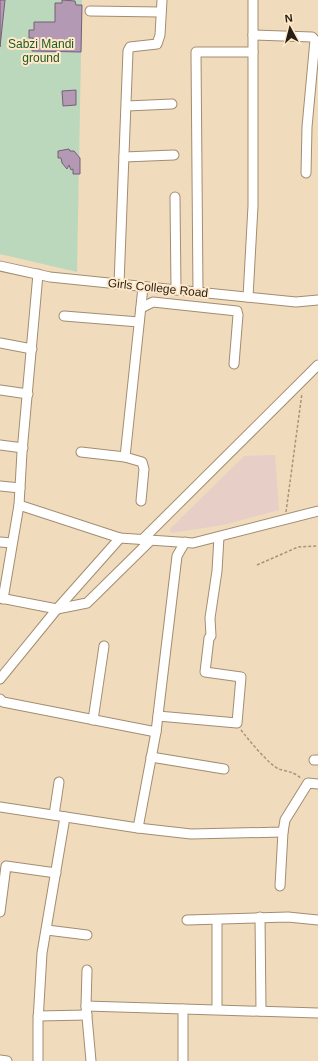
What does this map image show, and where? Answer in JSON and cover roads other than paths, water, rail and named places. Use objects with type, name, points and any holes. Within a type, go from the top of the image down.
[{"type":"street","points":[[119,284],[128,51],[130,47],[157,44],[160,35],[162,0]]},
{"type":"street","points":[[248,297],[253,206],[253,0]]},
{"type":"street","points":[[90,11],[161,12]]},
{"type":"street","points":[[253,35],[312,37],[315,40],[307,121],[306,173]]},
{"type":"street","points":[[198,292],[196,52],[253,52]]},
{"type":"street","points":[[126,106],[172,104]]},
{"type":"street","points":[[124,157],[174,155]]},
{"type":"street","points":[[175,196],[176,290]]},
{"type":"street","name":"Girls College Road","points":[[0,266],[38,274],[142,287],[296,302],[318,300]]},
{"type":"street","points":[[38,274],[22,448],[20,505],[2,598],[57,609],[87,603],[146,540],[318,365]]},
{"type":"street","points":[[125,457],[142,287]]},
{"type":"street","points":[[141,308],[154,302],[237,311],[238,315],[234,364]]},
{"type":"street","points":[[64,316],[139,322]]},
{"type":"street","points":[[0,343],[32,349]]},
{"type":"street","points":[[0,390],[28,394]]},
{"type":"street","points":[[0,445],[22,448]]},
{"type":"street","points":[[81,452],[125,457],[142,462],[144,469],[141,501]]},
{"type":"street","points":[[0,486],[20,488]]},
{"type":"street","points":[[20,505],[120,538],[193,543],[318,511]]},
{"type":"street","points":[[158,716],[237,723],[241,677],[205,672],[208,644],[211,636],[210,618],[217,571],[219,537]]},
{"type":"street","points":[[0,679],[57,609],[120,538]]},
{"type":"street","points":[[0,542],[12,543]]},
{"type":"street","points":[[138,828],[156,732],[177,556],[184,542]]},
{"type":"street","points":[[93,720],[104,646]]},
{"type":"street","points":[[0,699],[3,702],[156,732]]},
{"type":"street","points":[[151,757],[224,769]]},
{"type":"street","points":[[54,815],[59,782]]},
{"type":"street","points":[[280,886],[285,820],[308,783],[318,784]]},
{"type":"street","points":[[0,807],[138,828],[191,834],[283,832]]},
{"type":"street","points":[[38,1061],[38,1016],[42,953],[65,817]]},
{"type":"street","points":[[0,912],[6,866],[56,873]]},
{"type":"street","points":[[260,917],[261,1011]]},
{"type":"street","points":[[187,920],[288,917],[318,920]]},
{"type":"street","points":[[217,920],[218,1009]]},
{"type":"street","points":[[47,930],[87,935]]},
{"type":"street","points":[[87,970],[86,1011],[91,1061]]},
{"type":"street","points":[[38,1016],[86,1011],[183,1009],[318,1013]]},
{"type":"street","points":[[183,1009],[183,1061]]},
{"type":"street","points":[[0,1060],[7,1061]]},
{"type":"park label","name":"Sabzi Mandi ground","points":[[41,51]]}]
